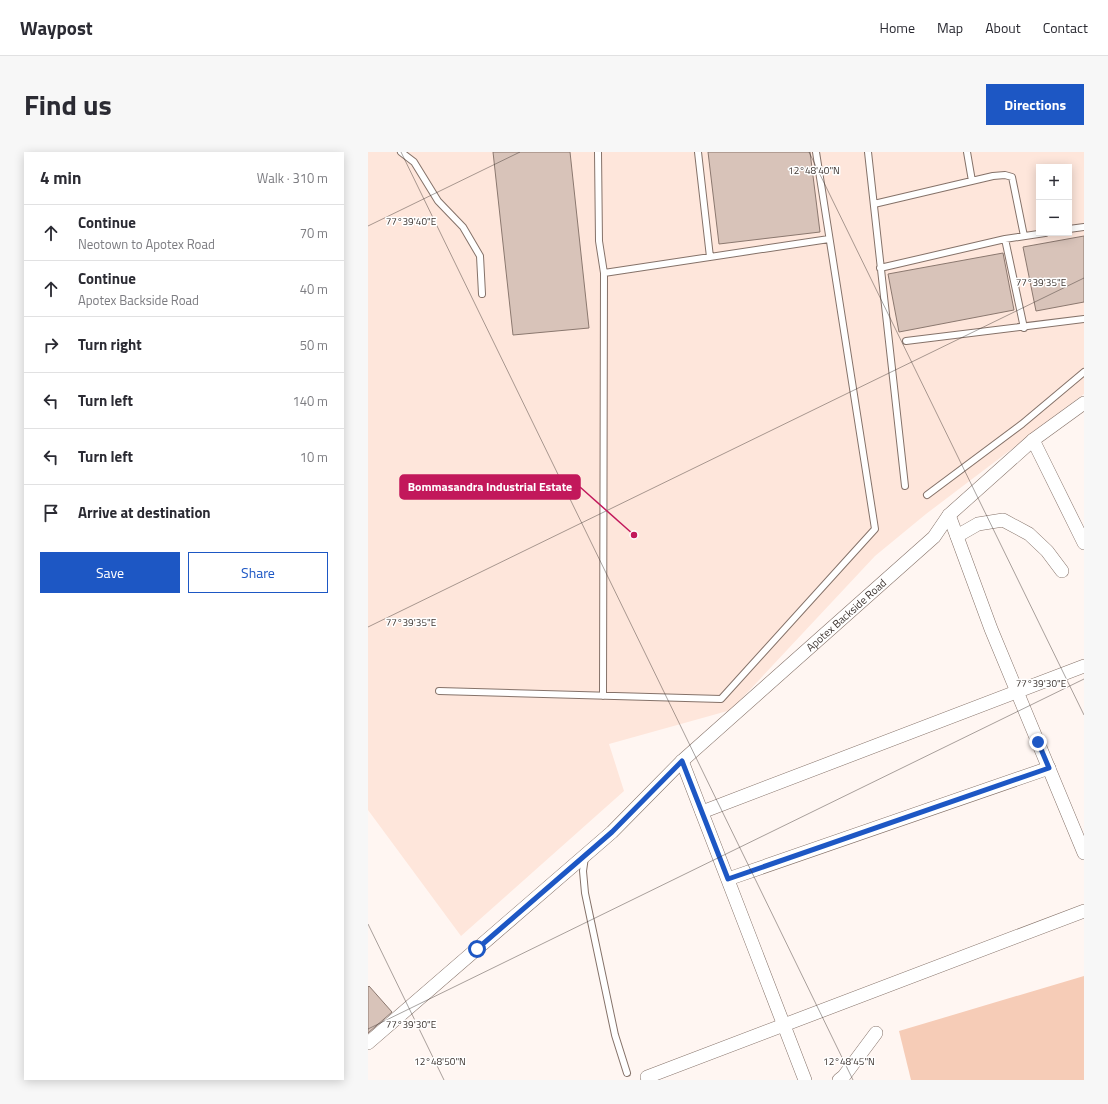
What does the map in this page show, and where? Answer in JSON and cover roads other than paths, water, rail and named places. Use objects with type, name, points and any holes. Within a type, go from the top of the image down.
[{"type":"street","name":"Apotex Backside Road","points":[[368,1042],[612,832],[682,761],[934,537],[949,515],[1033,440],[1084,403]]},
{"type":"street","points":[[1033,440],[1084,543]]},
{"type":"street","points":[[949,515],[991,629],[1049,768],[1080,834],[1084,853]]},
{"type":"street","points":[[957,536],[978,524],[1003,520],[1029,534],[1047,551],[1062,571]]},
{"type":"street","points":[[702,812],[1084,666]]},
{"type":"street","points":[[682,761],[785,1024],[805,1080]]},
{"type":"street","points":[[728,879],[1049,768]]},
{"type":"street","points":[[647,1077],[1084,911]]},
{"type":"street","points":[[839,1080],[844,1076],[876,1033]]},
{"type":"lane","points":[[401,152],[414,162],[438,202],[464,227],[480,256],[482,294]]},
{"type":"lane","points":[[598,152],[599,241],[604,273],[603,696]]},
{"type":"lane","points":[[698,152],[710,257]]},
{"type":"lane","points":[[440,691],[721,699],[875,529],[816,152]]},
{"type":"lane","points":[[868,152],[905,486]]},
{"type":"lane","points":[[967,152],[972,181]]},
{"type":"lane","points":[[874,204],[993,176],[1005,175],[1012,177],[1024,236]]},
{"type":"lane","points":[[1072,229],[1084,227]]},
{"type":"lane","points":[[880,268],[1005,239],[1036,234]]},
{"type":"lane","points":[[604,273],[829,239]]},
{"type":"lane","points":[[1005,239],[1024,328]]},
{"type":"lane","points":[[906,341],[1024,328],[1084,319]]},
{"type":"lane","points":[[927,495],[1022,424],[1084,372]]},
{"type":"lane","points":[[585,855],[583,871],[585,893],[615,1035],[627,1073]]},
{"type":"place","name":"Bommasandra Industrial Estate","points":[[634,535]]}]
